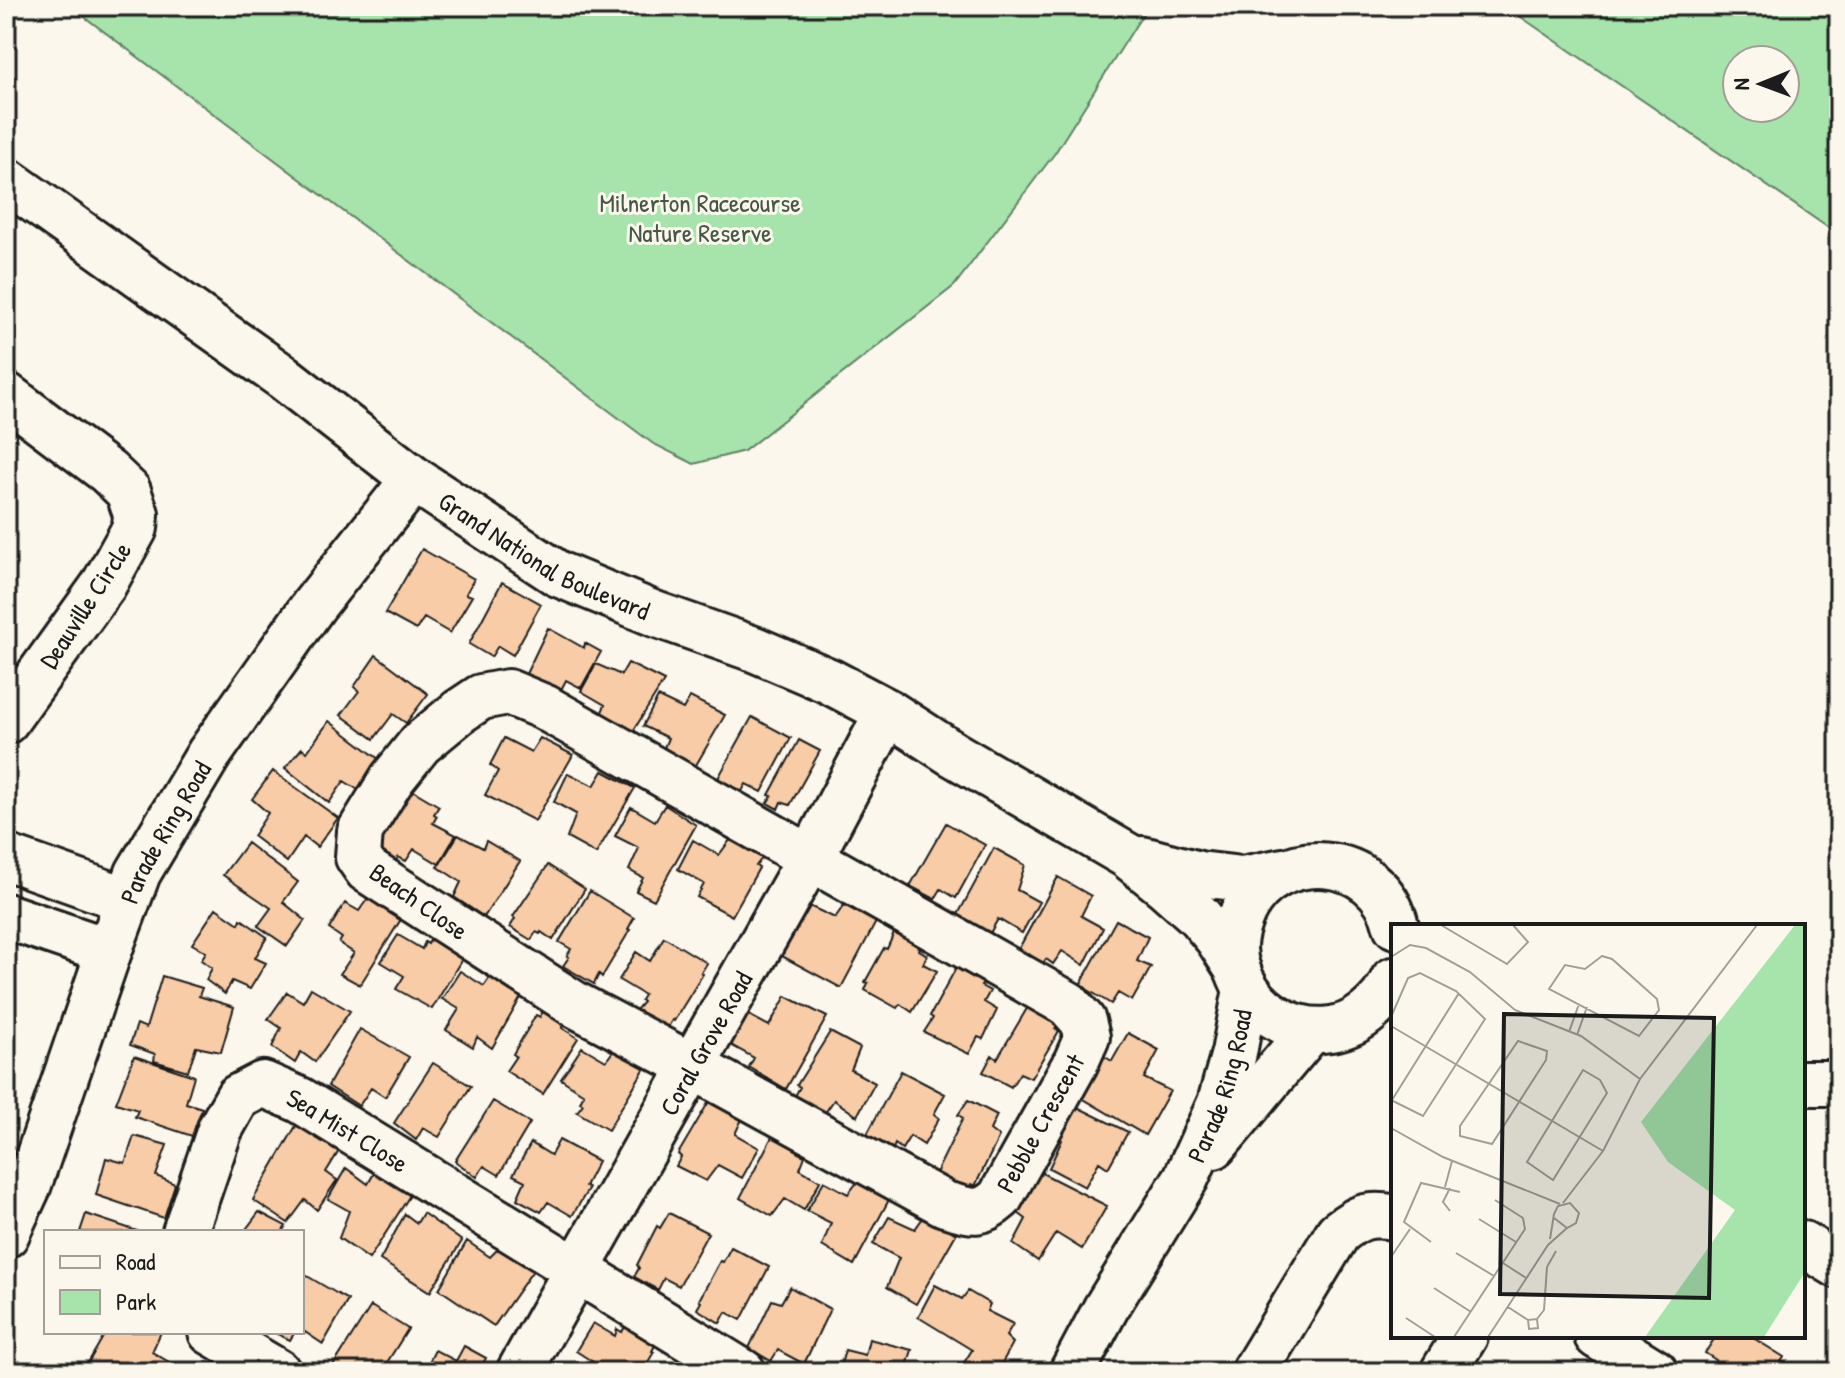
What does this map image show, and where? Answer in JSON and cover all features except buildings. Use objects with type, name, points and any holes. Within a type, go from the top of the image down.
[{"type":"street","name":"Grand National Boulevard","points":[[6,180],[283,377],[414,479],[558,574],[829,681],[888,712],[953,754],[1128,856],[1198,915],[1218,939],[1258,1005],[1274,1018],[1292,1026],[1326,1029]]},
{"type":"street","name":"Deauville Circle","points":[[6,395],[108,472],[128,491],[136,514],[135,528],[103,586],[6,721]]},
{"type":"street","name":"Parade Ring Road","points":[[6,1235],[28,1187],[138,873],[209,754],[314,605],[414,479]]},
{"type":"street","name":"Beach Close","points":[[692,1066],[576,1005],[367,870],[358,857],[360,831],[392,779],[420,744],[481,697],[508,692],[544,707],[810,856]]},
{"type":"street","name":"Coral Grove Road","points":[[519,1372],[888,712]]},
{"type":"street","name":"Pebble Crescent","points":[[692,1066],[945,1204],[972,1211],[987,1210],[1000,1198],[1076,1062],[1087,1037],[1083,1021],[1068,1004],[810,856]]},
{"type":"street","name":"Grand National Boulevard","points":[[1128,856],[1199,874],[1242,879],[1304,865],[1327,865],[1349,870],[1369,882],[1385,898],[1396,924]]},
{"type":"street","points":[[6,857],[127,900]]},
{"type":"street","name":"Parade Ring Road","points":[[1072,1372],[1106,1308],[1186,1178],[1220,1103],[1234,1053],[1242,980],[1234,946],[1238,923],[1248,902],[1263,884],[1283,871]]},
{"type":"street","points":[[6,916],[109,951]]},
{"type":"street","name":"Parade Ring Road","points":[[1186,1178],[1326,1029],[1360,1018],[1378,1004],[1391,983]]},
{"type":"street","points":[[1326,1029],[1391,1028]]},
{"type":"street","points":[[1805,1083],[1839,1083]]},
{"type":"street","name":"Sea Mist Close","points":[[186,1230],[220,1129],[238,1097],[263,1084],[300,1100],[578,1271]]},
{"type":"street","points":[[1254,1372],[1338,1233],[1356,1218],[1391,1217]]},
{"type":"street","points":[[1805,1245],[1839,1266]]},
{"type":"street","points":[[578,1271],[743,1372]]},
{"type":"street","points":[[214,1334],[278,1372]]},
{"type":"street","points":[[1443,1372],[1464,1338]]},
{"type":"street","points":[[1602,1338],[1650,1357]]},
{"type":"green space","name":"Milnerton Racecourse Nature Reserve","points":[[70,6],[1148,6],[1055,153],[954,286],[744,451],[694,464],[652,443]]},
{"type":"green space","points":[[1505,6],[1839,6],[1839,235]]}]
